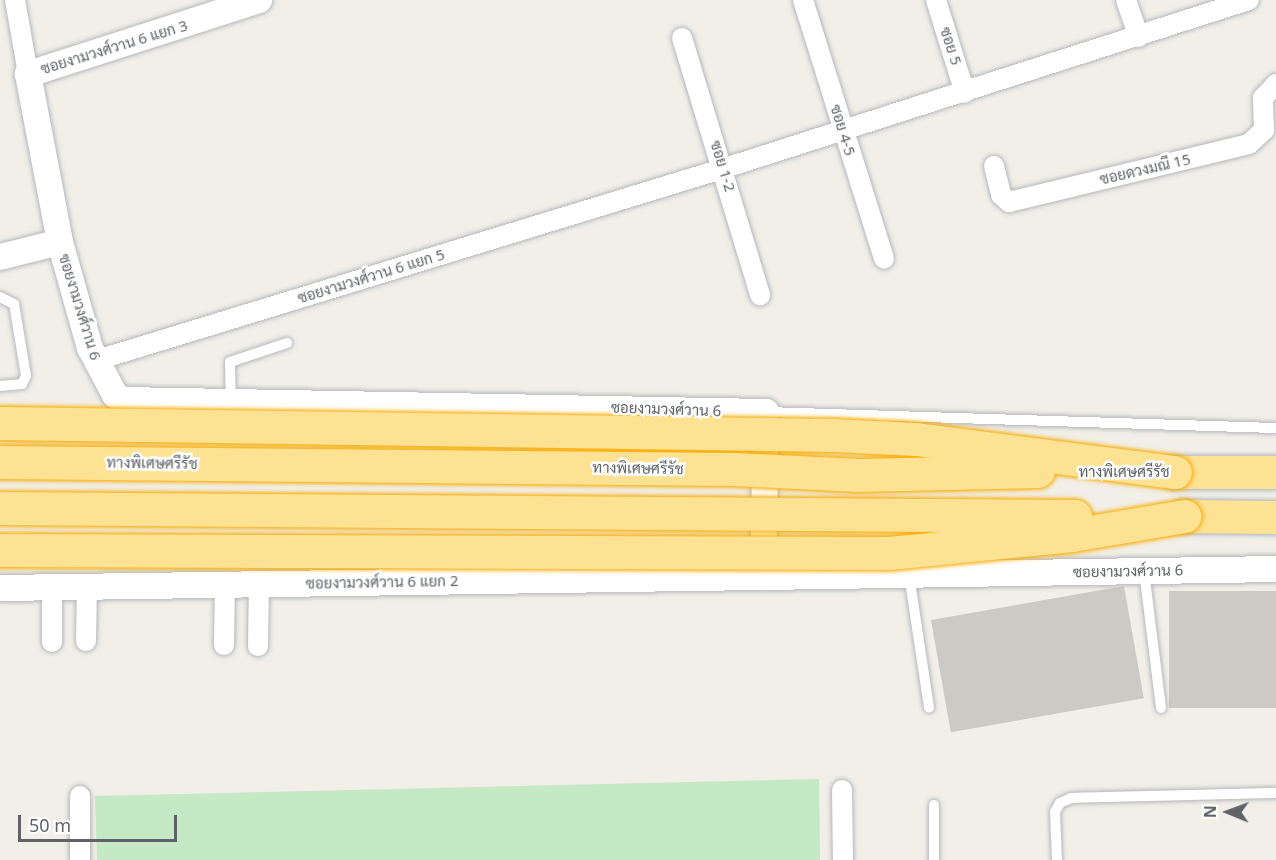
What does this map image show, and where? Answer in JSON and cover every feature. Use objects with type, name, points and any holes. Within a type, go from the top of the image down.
[{"type":"highway","points":[[0,423],[834,435],[927,440],[1175,472]]},
{"type":"highway","name":"ทางพิเศษศรีรัช","points":[[0,462],[735,469],[858,475],[1276,472]]},
{"type":"highway","points":[[0,508],[1276,517]]},
{"type":"highway","points":[[0,550],[889,553],[1072,535],[1184,516]]},
{"type":"street","points":[[15,0],[28,74]]},
{"type":"street","name":"ซอยงามวงศ์วาน 6 แยก 3","points":[[60,242],[28,74],[259,0]]},
{"type":"street","name":"ซอย 4-5","points":[[803,0],[884,259]]},
{"type":"street","name":"ซอย 5","points":[[936,0],[966,93]]},
{"type":"street","points":[[1126,0],[1139,37]]},
{"type":"street","name":"ซอยงามวงศ์วาน 6 แยก 5","points":[[94,361],[966,93],[1249,0]]},
{"type":"street","name":"ซอย 1-2","points":[[682,38],[724,168],[760,295]]},
{"type":"street","name":"ซอยดวงมณี 15","points":[[994,166],[1001,195],[1009,201],[1249,144],[1264,130],[1263,98],[1276,84]]},
{"type":"street","name":"ซอยงามวงศ์วาน 6","points":[[0,257],[60,242],[94,361],[115,395],[123,400],[231,404],[766,412]]},
{"type":"street","points":[[763,577],[766,412]]},
{"type":"street","name":"ซอยงามวงศ์วาน 6","points":[[763,577],[1276,569]]},
{"type":"street","name":"ซอยงามวงศ์วาน 6 แยก 2","points":[[0,588],[763,577]]},
{"type":"street","points":[[224,645],[225,584]]},
{"type":"street","points":[[258,646],[259,584]]},
{"type":"street","points":[[86,640],[87,586]]},
{"type":"street","points":[[52,587],[52,642]]},
{"type":"street","points":[[842,790],[843,860]]},
{"type":"street","points":[[80,796],[80,860]]},
{"type":"lane","points":[[0,297],[14,304],[26,376],[22,384],[0,386]]},
{"type":"lane","points":[[231,404],[230,362],[287,343]]},
{"type":"lane","points":[[766,412],[1276,428]]},
{"type":"lane","points":[[1144,571],[1161,708]]},
{"type":"lane","points":[[909,575],[929,707]]},
{"type":"lane","points":[[1057,860],[1056,812],[1060,803],[1071,798],[1276,793]]},
{"type":"lane","points":[[934,805],[934,860]]},
{"type":"green space","points":[[819,779],[820,860],[97,860],[95,796]]},
{"type":"building","points":[[1124,586],[1144,698],[951,732],[931,620]]},
{"type":"building","points":[[1169,591],[1276,591],[1276,708],[1169,708]]}]
